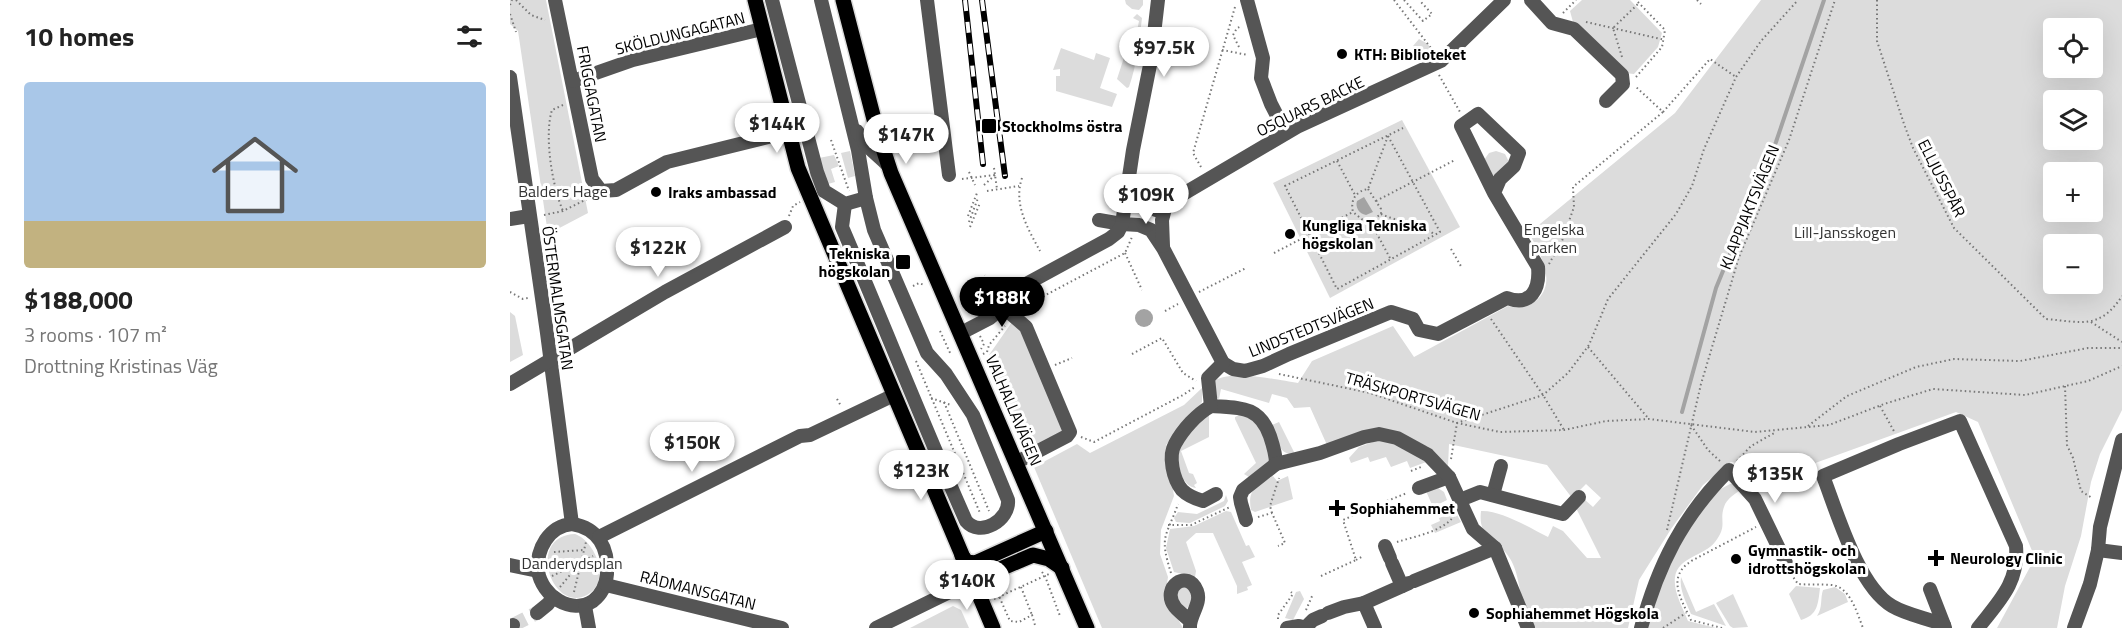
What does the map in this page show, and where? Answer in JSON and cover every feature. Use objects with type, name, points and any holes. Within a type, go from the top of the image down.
[{"type":"main road","points":[[755,0],[798,168],[993,628]]},
{"type":"main road","name":"VALHALLAVÄGEN","points":[[843,0],[888,165],[1087,628]]},
{"type":"main road","points":[[962,556],[967,562],[975,563],[1046,531]]},
{"type":"main road","points":[[972,581],[1033,555],[1049,559],[1062,568]]},
{"type":"street","name":"FRIGGAGATAN","points":[[555,0],[592,179],[602,191],[616,190],[667,162],[788,132]]},
{"type":"street","points":[[772,0],[824,191],[845,204],[866,198]]},
{"type":"street","points":[[821,0],[858,150],[874,230],[927,353],[946,374],[973,415],[1008,500],[1008,510],[1001,520],[994,524],[976,528],[966,521],[922,423],[906,377],[842,227],[845,204]]},
{"type":"street","points":[[927,0],[949,175]]},
{"type":"street","points":[[961,333],[1008,311],[1017,290],[1118,232],[1122,224],[1133,150],[1151,60],[1158,0]]},
{"type":"street","points":[[1247,0],[1261,78],[1271,105],[1286,133]]},
{"type":"street","points":[[1256,0],[1269,49],[1257,57]]},
{"type":"street","name":"OSQUARS BACKE","points":[[1156,211],[1286,133],[1441,61],[1504,0]]},
{"type":"street","points":[[1531,0],[1552,23],[1574,29],[1622,75],[1623,84],[1606,101]]},
{"type":"street","name":"SKÖLDUNGAGATAN","points":[[573,81],[633,60],[762,29]]},
{"type":"street","name":"ÖSTERMALMSGATAN","points":[[510,77],[536,216],[551,362],[572,524]]},
{"type":"street","points":[[1494,193],[1500,179],[1514,166],[1519,153],[1478,114],[1461,126],[1494,193],[1538,267]]},
{"type":"street","points":[[850,119],[866,145],[888,165]]},
{"type":"street","points":[[1099,220],[1122,224],[1156,211]]},
{"type":"street","points":[[1156,211],[1151,230],[1163,248],[1224,363],[1208,378],[1211,406]]},
{"type":"street","points":[[1156,211],[1162,220],[1163,248]]},
{"type":"street","points":[[510,219],[536,216]]},
{"type":"street","points":[[510,384],[551,362],[665,292],[785,228]]},
{"type":"street","name":"LINDSTEDTSVÄGEN","points":[[1224,363],[1233,369],[1245,371],[1263,366],[1391,312],[1413,319],[1419,330],[1438,334],[1507,298],[1523,301],[1532,296],[1539,279],[1538,267]]},
{"type":"street","points":[[1008,311],[1026,327],[1070,432],[1067,436],[1017,462]]},
{"type":"street","points":[[593,539],[800,436],[810,435],[894,395]]},
{"type":"street","points":[[1216,494],[1203,501],[1182,490],[1175,475],[1172,458],[1174,445],[1198,413],[1211,406],[1250,411],[1260,416],[1265,422],[1272,441],[1276,464]]},
{"type":"street","points":[[1945,627],[1892,606],[1881,598],[1858,565],[1823,476],[1960,421],[2016,546],[2017,558],[2009,588],[1978,628]]},
{"type":"street","points":[[1246,520],[1240,496],[1244,490],[1276,464],[1320,453],[1364,437],[1379,434],[1397,438],[1428,455],[1449,477],[1473,529],[1495,548],[1528,628]]},
{"type":"street","points":[[2074,628],[2090,584],[2098,550],[2100,526],[2122,440]]},
{"type":"street","points":[[1492,495],[1501,466]]},
{"type":"street","points":[[1641,628],[1650,593],[1675,539],[1715,483],[1729,470],[1755,499],[1788,568]]},
{"type":"street","points":[[1419,488],[1449,477]]},
{"type":"street","points":[[1460,500],[1480,492],[1563,513],[1579,497]]},
{"type":"street","points":[[572,524],[591,530],[593,539],[607,558],[606,585],[598,597],[585,606],[564,604],[544,585],[545,574],[541,548],[545,540],[556,529],[564,525],[572,524]]},
{"type":"street","points":[[1283,625],[1306,628],[1313,620],[1344,607],[1364,603],[1495,548]]},
{"type":"street","points":[[2098,550],[2122,553]]},
{"type":"street","points":[[1389,556],[1408,583]]},
{"type":"street","points":[[510,565],[545,574]]},
{"type":"street","points":[[1180,580],[1187,581],[1197,591],[1198,600],[1190,624],[1174,606],[1170,591],[1180,580]]},
{"type":"street","points":[[877,628],[972,581]]},
{"type":"street","name":"RÅDMANSGATAN","points":[[606,585],[783,628]]},
{"type":"street","points":[[1930,589],[1945,627]]},
{"type":"street","points":[[537,613],[548,604],[555,593]]},
{"type":"street","points":[[1364,603],[1375,628]]},
{"type":"street","points":[[585,606],[589,628]]},
{"type":"path","points":[[510,5],[512,0]]},
{"type":"path","points":[[516,0],[531,15],[547,21]]},
{"type":"path","points":[[1208,181],[1193,153],[1237,0]]},
{"type":"path","points":[[1394,0],[1441,61]]},
{"type":"path","points":[[1404,0],[1423,21]]},
{"type":"path","points":[[1570,18],[1559,16],[1576,0]]},
{"type":"path","points":[[1697,0],[1701,4]]},
{"type":"path","points":[[1449,477],[1456,423],[1543,395],[1568,373],[1589,345],[1608,299],[1676,214],[1692,186],[1704,148],[1736,77],[1761,41],[1798,0]]},
{"type":"path","name":"KLAPPJAKTSVÄGEN","points":[[1675,539],[1666,529],[1717,328],[1739,257],[1789,140],[1835,0]]},
{"type":"path","name":"ELLJUSSPÅR","points":[[1877,0],[1877,41],[1904,124],[1913,148],[1954,228],[2046,319],[2091,322]]},
{"type":"path","points":[[1613,28],[1637,1],[1665,30],[1662,47],[1631,83],[1663,112]]},
{"type":"path","points":[[1416,27],[1432,14],[1421,2]]},
{"type":"path","points":[[510,14],[516,32]]},
{"type":"path","points":[[1581,21],[1665,40]]},
{"type":"path","points":[[1239,47],[1233,35],[1237,28],[1247,25]]},
{"type":"path","points":[[1613,28],[1624,61]]},
{"type":"path","points":[[1222,50],[1257,57]]},
{"type":"path","points":[[1538,267],[1549,264],[1562,241],[1574,207],[1573,187],[1663,112],[1710,59],[1736,77]]},
{"type":"path","points":[[1440,78],[1456,107]]},
{"type":"path","points":[[563,211],[558,198],[550,148],[549,119],[552,110],[576,99]]},
{"type":"path","points":[[1388,135],[1441,233],[1390,258],[1337,289],[1285,186],[1336,160],[1388,135],[1403,128]]},
{"type":"path","points":[[1380,134],[1382,138]]},
{"type":"path","points":[[1353,212],[1355,195],[1368,189],[1388,135]]},
{"type":"path","points":[[831,140],[848,188]]},
{"type":"path","points":[[1336,160],[1355,195]]},
{"type":"path","points":[[1376,201],[1455,160]]},
{"type":"path","points":[[994,168],[997,189]]},
{"type":"path","points":[[969,172],[975,185]]},
{"type":"path","points":[[949,175],[952,181],[995,175]]},
{"type":"path","points":[[984,185],[995,175]]},
{"type":"path","points":[[1022,178],[1019,186],[1023,220],[1040,251]]},
{"type":"path","points":[[824,191],[847,182]]},
{"type":"path","points":[[987,190],[1019,186]]},
{"type":"path","points":[[1368,189],[1381,214],[1417,226],[1435,235]]},
{"type":"path","points":[[968,216],[977,193]]},
{"type":"path","points":[[793,206],[809,197]]},
{"type":"path","points":[[969,222],[978,198]]},
{"type":"path","points":[[536,216],[563,211],[585,200]]},
{"type":"path","points":[[970,227],[980,203]]},
{"type":"path","points":[[1274,253],[1353,212]]},
{"type":"path","points":[[1353,212],[1364,221],[1370,221],[1381,214]]},
{"type":"path","points":[[1370,221],[1390,258]]},
{"type":"path","points":[[1126,247],[1125,253],[1142,290]]},
{"type":"path","points":[[1451,249],[1462,268]]},
{"type":"path","points":[[984,354],[1008,311],[1022,307],[1125,253]]},
{"type":"path","points":[[1165,311],[1246,268]]},
{"type":"path","points":[[984,290],[989,286],[985,275]]},
{"type":"path","points":[[912,286],[920,283],[924,285]]},
{"type":"path","points":[[510,292],[523,299],[528,298]]},
{"type":"path","points":[[957,294],[970,313]]},
{"type":"path","points":[[2091,322],[2106,315],[2122,296]]},
{"type":"path","points":[[2091,322],[2122,342]]},
{"type":"path","points":[[1494,324],[1564,430]]},
{"type":"path","points":[[940,331],[951,355]]},
{"type":"path","points":[[1070,432],[1094,442],[1183,395],[1202,382],[1194,381],[1183,373],[1162,338],[1132,354]]},
{"type":"path","points":[[1588,347],[1649,419]]},
{"type":"path","points":[[1806,428],[1847,396],[1916,367],[1954,359],[2020,361],[2088,348],[2122,348]]},
{"type":"path","points":[[1044,370],[1072,358]]},
{"type":"path","name":"TRÄSKPORTSVÄGEN","points":[[1263,366],[1275,374],[1370,393],[1456,423],[1500,432],[1564,430],[1606,421],[1649,419],[1755,432],[1806,428],[1829,424],[1879,405],[1933,389],[2025,395],[2088,381],[2122,366]]},
{"type":"path","points":[[2065,386],[2067,445],[2073,458],[2081,490],[2092,498]]},
{"type":"path","points":[[931,398],[957,407]]},
{"type":"path","points":[[837,399],[841,407],[843,406]]},
{"type":"path","points":[[944,402],[994,524]]},
{"type":"path","points":[[1879,405],[1899,444]]},
{"type":"path","points":[[1691,425],[1708,450],[1729,470],[1751,446],[1778,430]]},
{"type":"path","points":[[1276,464],[1279,478],[1270,506],[1285,543],[1278,546]]},
{"type":"path","points":[[1387,501],[1419,488]]},
{"type":"path","points":[[1174,584],[1163,541],[1182,490]]},
{"type":"path","points":[[1389,556],[1448,524],[1460,500]]},
{"type":"path","points":[[1168,525],[1191,525],[1241,503]]},
{"type":"path","points":[[1356,560],[1342,520],[1381,503]]},
{"type":"path","points":[[1246,520],[1272,513]]},
{"type":"path","points":[[1722,628],[1691,620],[1676,582],[1677,575],[1684,565],[1767,522]]},
{"type":"path","points":[[573,598],[584,549],[593,539]]},
{"type":"path","points":[[548,553],[584,549]]},
{"type":"path","points":[[545,574],[595,554]]},
{"type":"path","points":[[1322,576],[1363,556]]},
{"type":"path","points":[[555,593],[581,561]]},
{"type":"path","points":[[983,605],[1062,568]]},
{"type":"path","points":[[1788,568],[1797,584],[1834,585],[1844,589],[1863,628]]},
{"type":"path","points":[[1021,587],[1032,615]]},
{"type":"path","points":[[1283,625],[1278,615],[1293,594],[1291,592]]},
{"type":"path","points":[[1664,628],[1687,612]]},
{"type":"green space","name":"Balders Hage","points":[[510,0],[546,0],[588,213],[548,234],[518,31],[510,24]]},
{"type":"green space","points":[[1125,0],[1143,0],[1143,5],[1139,10],[1132,9]]},
{"type":"green space","points":[[1582,0],[1630,0],[1662,33],[1658,47],[1634,74],[1625,73],[1573,22],[1570,11]]},
{"type":"green space","name":"Lill-Jansskogen","points":[[1761,0],[2122,0],[2122,410],[2100,454],[2091,482],[2081,536],[2065,586],[2057,628],[1997,628],[2035,558],[1978,422],[1956,412],[1757,484],[1744,464],[1731,462],[1703,485],[1671,529],[1639,580],[1628,628],[1534,628],[1523,602],[1513,564],[1501,547],[1484,531],[1481,511],[1506,516],[1548,537],[1553,526],[1563,531],[1587,558],[1601,558],[1576,508],[1584,499],[1593,507],[1601,498],[1586,484],[1572,498],[1547,465],[1449,444],[1448,466],[1427,446],[1422,446],[1398,434],[1327,445],[1310,407],[1294,408],[1287,398],[1272,394],[1269,403],[1221,389],[1219,399],[1217,398],[1214,381],[1232,376],[1255,376],[1298,383],[1312,361],[1393,326],[1414,357],[1508,306],[1528,306],[1538,299],[1546,283],[1541,257],[1529,233],[1675,113]]},
{"type":"green space","points":[[1137,14],[1142,18],[1139,44],[1132,78],[1127,88],[1117,79],[1131,36],[1136,36],[1139,21],[1133,18]]},
{"type":"green space","points":[[1419,39],[1428,44],[1434,55],[1431,59],[1421,63],[1413,46]]},
{"type":"green space","points":[[1061,48],[1094,60],[1096,53],[1110,58],[1100,88],[1117,94],[1112,107],[1056,91],[1056,76],[1060,76],[1060,69],[1053,70]]},
{"type":"green space","points":[[1402,120],[1460,227],[1330,298],[1273,183]]},
{"type":"green space","points":[[850,151],[855,176],[848,178],[841,153]]},
{"type":"green space","points":[[1496,151],[1505,154],[1509,162],[1498,177],[1490,175],[1484,160],[1489,153]]},
{"type":"green space","points":[[834,155],[839,166],[831,169],[835,182],[828,184],[819,158]]},
{"type":"green space","points":[[510,312],[515,316],[523,355],[510,362]]},
{"type":"green space","points":[[1012,322],[1022,326],[1065,428],[1062,434],[1030,451],[989,355]]},
{"type":"green space","points":[[1202,388],[1202,402],[1166,445],[1174,496],[1161,530],[1160,554],[1168,577],[1165,597],[1183,628],[1102,628],[1034,467],[1077,444],[1090,453],[1184,405]]},
{"type":"green space","points":[[1207,414],[1209,416],[1209,437],[1181,451],[1189,473],[1193,474],[1197,483],[1194,485],[1196,488],[1191,487],[1182,477],[1177,459],[1183,442]]},
{"type":"green space","points":[[1241,414],[1260,422],[1270,457],[1269,462],[1249,477],[1244,474],[1256,463],[1235,419]]},
{"type":"green space","points":[[1279,422],[1295,454],[1285,452],[1279,446],[1272,425]]},
{"type":"green space","points":[[1384,438],[1429,461],[1410,468],[1407,461],[1391,467],[1386,457],[1370,462],[1368,457],[1351,463],[1349,458],[1359,447]]},
{"type":"green space","points":[[1273,476],[1277,481],[1288,476],[1293,499],[1255,512],[1251,510],[1250,497],[1254,489]]},
{"type":"green space","points":[[1730,484],[1738,484],[1744,488],[1725,504],[1719,536],[1710,547],[1681,565],[1675,577],[1677,594],[1688,621],[1716,628],[1648,628],[1659,588],[1681,538],[1717,491]]},
{"type":"green space","points":[[1438,488],[1444,492],[1447,500],[1433,507],[1426,491]]},
{"type":"green space","points":[[1226,495],[1228,501],[1225,506],[1190,523],[1176,522],[1174,518],[1178,512],[1197,514],[1224,501]]},
{"type":"green space","points":[[1226,511],[1231,512],[1246,546],[1249,545],[1255,557],[1242,562],[1252,585],[1247,587],[1248,590],[1237,594],[1237,586],[1213,533],[1196,533],[1186,542],[1196,571],[1195,577],[1174,572],[1166,548],[1170,529],[1194,526]]},
{"type":"green space","points":[[1450,514],[1457,515],[1461,522],[1435,533],[1431,525],[1440,521],[1439,518]]},
{"type":"green space","name":"Danderydsplan","points":[[575,534],[589,545],[598,562],[599,571],[594,589],[587,595],[574,598],[563,594],[555,585],[549,572],[548,559],[551,547],[560,538]]},
{"type":"green space","points":[[1681,577],[1696,612],[1714,604],[1726,626],[1691,614],[1682,591]]},
{"type":"green space","points":[[1796,586],[1820,588],[1818,604],[1814,612],[1801,620],[1789,594]]},
{"type":"green space","points":[[1177,587],[1189,587],[1192,599],[1185,610],[1175,600]]},
{"type":"green space","points":[[1835,587],[1845,594],[1848,602],[1817,616],[1823,590]]},
{"type":"green space","points":[[1300,591],[1304,599],[1293,620],[1285,618],[1296,592]]},
{"type":"green space","points":[[1733,594],[1748,627],[1733,628],[1730,626],[1716,603]]},
{"type":"green space","points":[[953,606],[961,610],[969,628],[910,628]]},
{"type":"shaded area","points":[[1364,197],[1373,212],[1366,215],[1358,210],[1357,206],[1357,201]]},
{"type":"shaded area","points":[[1140,309],[1148,309],[1153,314],[1151,325],[1140,327],[1135,322],[1135,314]]},
{"type":"waterway","points":[[1682,412],[1716,288],[1776,142],[1824,0]]},
{"type":"tunnel","points":[[513,625],[537,613]]},
{"type":"railway","points":[[965,0],[983,164]]},
{"type":"railway","points":[[982,0],[1005,176]]},
{"type":"place","name":"KTH: Biblioteket","points":[[1342,54]]},
{"type":"place","name":"Stockholms östra","points":[[989,126]]},
{"type":"place","name":"Iraks ambassad","points":[[656,192]]},
{"type":"place","name":"Kungliga Tekniska högskolan","points":[[1290,234]]},
{"type":"place","name":"Tekniska högskolan","points":[[903,262]]},
{"type":"place","name":"Sophiahemmet","points":[[1337,508]]},
{"type":"place","name":"Neurology Clinic","points":[[1936,558]]},
{"type":"place","name":"Gymnastik- och idrottshögskolan","points":[[1736,559]]},
{"type":"place","name":"Sophiahemmet Högskola","points":[[1474,613]]},
{"type":"park label","name":"Engelska parken","points":[[1554,238]]}]
